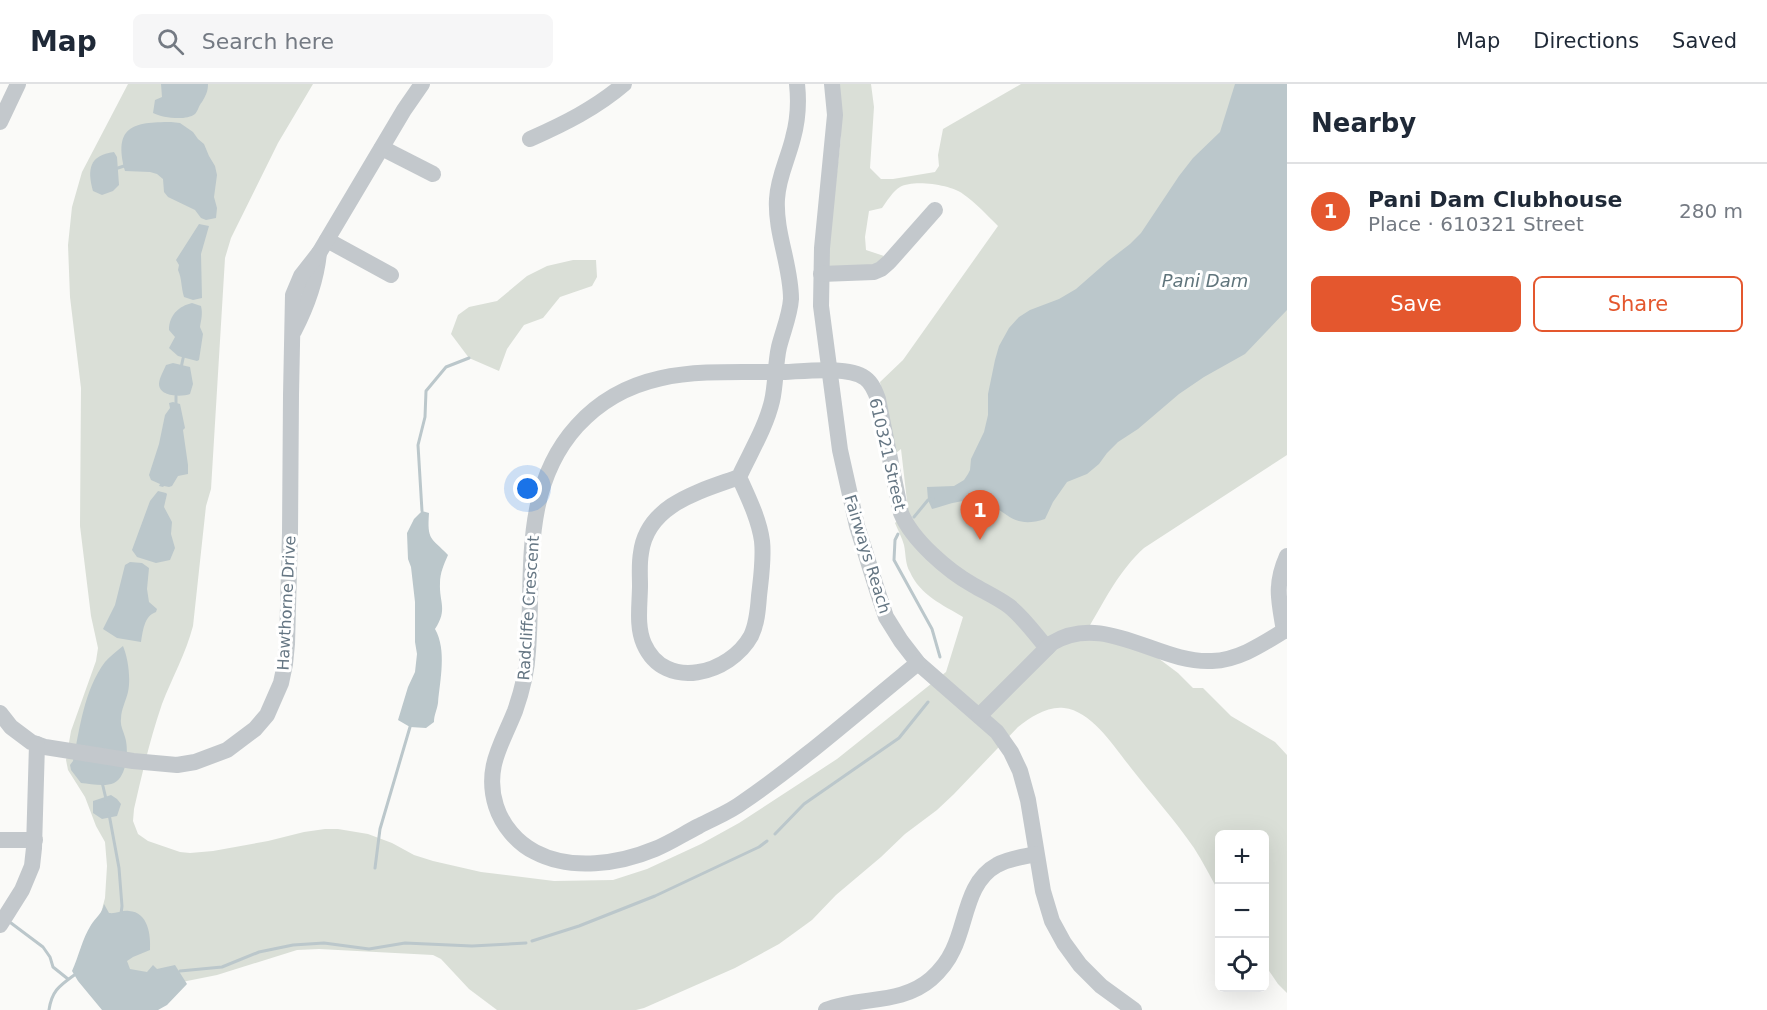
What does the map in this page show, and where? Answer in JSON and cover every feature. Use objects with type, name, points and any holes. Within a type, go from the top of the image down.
[{"type":"street","points":[[0,122],[18,84]]},
{"type":"street","name":"Hawthorne Drive","points":[[2,718],[11,727],[37,744],[133,761],[177,765],[195,762],[228,750],[255,729],[267,715],[281,683],[287,633],[292,334],[299,305],[293,295],[308,278],[323,247],[413,94],[422,84]]},
{"type":"street","points":[[530,139],[592,108],[624,84]]},
{"type":"street","points":[[739,477],[758,523],[762,541],[762,565],[752,635],[742,649],[726,662],[693,674],[677,672],[651,656],[641,634],[641,553],[655,519],[668,508],[702,491],[739,477],[773,399],[779,346],[789,314],[790,299],[789,274],[778,222],[778,182],[793,140],[797,118],[797,84]]},
{"type":"street","name":"Fairways Reach","points":[[832,84],[835,116],[821,274],[821,306],[840,450],[860,538],[886,617],[901,640],[918,663],[997,732],[1011,752],[1020,771],[1028,800],[1043,891],[1052,921],[1064,943],[1080,965],[1101,986],[1134,1010]]},
{"type":"street","points":[[382,148],[433,174]]},
{"type":"street","points":[[821,274],[874,272],[881,269],[934,210]]},
{"type":"street","points":[[323,247],[391,275]]},
{"type":"street","name":"Radcliffe Crescent","points":[[829,371],[690,373],[650,380],[628,388],[599,406],[578,425],[560,447],[540,490],[535,514],[526,671],[521,692],[497,749],[492,786],[496,806],[504,824],[516,838],[529,849],[546,858],[566,862],[595,863],[626,859],[656,849],[740,804],[799,760],[918,663]]},
{"type":"street","name":"610321 Street","points":[[829,371],[855,374],[865,378],[873,386],[887,437],[901,513],[908,528],[949,569],[1008,606],[1047,648]]},
{"type":"street","points":[[979,716],[1052,643],[1067,635],[1087,633],[1110,635],[1178,658],[1197,661],[1235,658],[1258,647],[1285,630],[1278,590],[1281,568],[1287,556]]},
{"type":"street","points":[[0,925],[22,890],[32,866],[35,840],[37,744]]},
{"type":"street","points":[[0,840],[35,840]]},
{"type":"street","points":[[826,1010],[858,1002],[891,998],[908,993],[930,980],[945,964],[954,949],[971,896],[980,880],[994,866],[1007,860],[1036,854]]},
{"type":"shaded area","points":[[128,84],[313,84],[278,143],[231,238],[225,258],[211,489],[206,506],[193,626],[162,704],[146,756],[134,809],[133,821],[138,834],[148,841],[190,853],[268,841],[304,832],[338,829],[368,834],[414,855],[481,872],[554,881],[613,880],[647,869],[701,844],[739,823],[837,759],[946,672],[963,617],[926,593],[914,580],[907,566],[904,545],[895,523],[908,510],[901,449],[895,454],[880,382],[903,360],[998,226],[958,191],[933,184],[906,185],[895,191],[882,208],[869,211],[865,237],[866,250],[884,256],[874,269],[826,270],[841,136],[837,84],[871,84],[874,107],[870,168],[881,179],[893,179],[935,172],[939,166],[938,155],[943,129],[1021,84],[1287,84],[1287,455],[1144,548],[1120,575],[1089,627],[1104,639],[1158,658],[1193,688],[1203,688],[1231,716],[1275,742],[1287,755],[1287,993],[1269,971],[1269,830],[1215,830],[1215,885],[1187,838],[1110,741],[1084,716],[1074,711],[1058,708],[1040,713],[1018,727],[937,810],[905,834],[836,895],[812,920],[779,944],[735,968],[644,1008],[636,1010],[497,1010],[469,989],[441,959],[433,955],[319,949],[297,950],[217,975],[172,984],[131,996],[97,928],[105,898],[107,866],[105,842],[85,797],[68,770],[66,760],[71,731],[96,661],[98,648],[91,616],[80,526],[81,388],[70,297],[68,245],[72,207],[82,172]]},
{"type":"shaded area","points":[[573,260],[596,260],[597,277],[592,286],[560,297],[543,318],[524,325],[507,349],[499,371],[469,358],[451,334],[458,315],[469,307],[497,301],[527,276],[547,266]]},
{"type":"water","points":[[161,84],[208,84],[208,89],[196,113],[180,118],[168,117],[153,113],[155,100],[162,97]]},
{"type":"water","name":"Pani Dam","points":[[1235,84],[1287,84],[1287,310],[1245,354],[1179,394],[1138,429],[1118,442],[1087,474],[1067,482],[1053,502],[1045,519],[1033,522],[1016,520],[988,504],[973,500],[955,502],[932,509],[928,500],[927,487],[954,486],[964,480],[970,470],[971,459],[984,432],[988,415],[988,394],[995,360],[999,346],[1009,328],[1019,317],[1030,310],[1059,299],[1076,289],[1141,233],[1193,158],[1220,132]]},
{"type":"water","points":[[146,123],[180,123],[193,132],[204,144],[215,166],[217,175],[214,197],[217,208],[216,218],[206,220],[201,218],[195,210],[168,197],[164,192],[163,179],[157,174],[125,171],[122,144],[129,130]]},
{"type":"water","points":[[114,152],[117,157],[119,185],[113,191],[102,195],[93,191],[90,170],[99,156]]},
{"type":"water","points":[[199,224],[209,226],[201,254],[202,298],[193,300],[184,297],[179,265],[176,260]]},
{"type":"water","points":[[192,303],[201,306],[202,312],[200,327],[203,334],[197,361],[178,356],[169,348],[175,337],[169,330],[173,316],[183,306]]},
{"type":"water","points":[[173,363],[190,367],[193,384],[190,394],[182,396],[167,394],[160,388],[160,379],[166,365]]},
{"type":"water","points":[[169,403],[180,404],[185,428],[183,430],[188,474],[178,476],[172,486],[163,487],[151,480],[149,475],[165,415],[170,408]]},
{"type":"water","points":[[158,491],[167,494],[164,507],[172,522],[171,534],[175,548],[170,560],[156,563],[137,557],[132,550],[150,501]]},
{"type":"water","points":[[422,511],[429,513],[431,538],[448,555],[440,579],[442,611],[435,629],[439,637],[442,656],[438,703],[434,722],[426,728],[410,727],[398,720],[415,672],[417,654],[415,602],[408,559],[407,533],[414,519]]},
{"type":"water","points":[[130,562],[142,563],[149,568],[147,589],[149,602],[157,609],[147,620],[141,642],[117,638],[103,629],[115,605],[125,565]]},
{"type":"water","points":[[123,646],[128,662],[129,681],[121,721],[127,748],[124,769],[122,775],[114,783],[98,785],[81,783],[70,765],[73,761],[87,697],[105,662]]},
{"type":"water","points":[[111,795],[121,804],[117,816],[102,819],[93,813],[93,801]]},
{"type":"water","points":[[104,904],[109,913],[135,912],[147,925],[150,950],[127,961],[130,969],[147,972],[153,965],[157,969],[175,965],[187,984],[167,1005],[158,1010],[102,1010],[78,981],[72,971],[88,930]]},
{"type":"waterway","points":[[118,168],[124,166]]},
{"type":"waterway","points":[[181,368],[184,354]]},
{"type":"waterway","points":[[422,511],[418,445],[425,417],[426,391],[446,367],[469,358]]},
{"type":"waterway","points":[[176,392],[176,407]]},
{"type":"waterway","points":[[914,517],[928,500],[933,499]]},
{"type":"waterway","points":[[898,534],[895,540],[894,560],[932,629],[940,657]]},
{"type":"waterway","points":[[775,834],[804,804],[899,738],[928,702]]},
{"type":"waterway","points":[[375,868],[380,829],[410,727]]},
{"type":"waterway","points":[[102,782],[106,799]]},
{"type":"waterway","points":[[109,814],[119,868],[121,914]]},
{"type":"waterway","points":[[532,941],[579,926],[655,896],[759,847],[767,841]]},
{"type":"waterway","points":[[11,923],[43,947],[53,967],[68,979]]},
{"type":"waterway","points":[[180,971],[222,967],[259,952],[293,945],[324,943],[369,949],[405,943],[472,946],[526,943]]},
{"type":"waterway","points":[[49,1010],[55,992],[77,973]]},
{"type":"place","name":"Pani Dam Clubhouse","points":[[980,540]]}]
